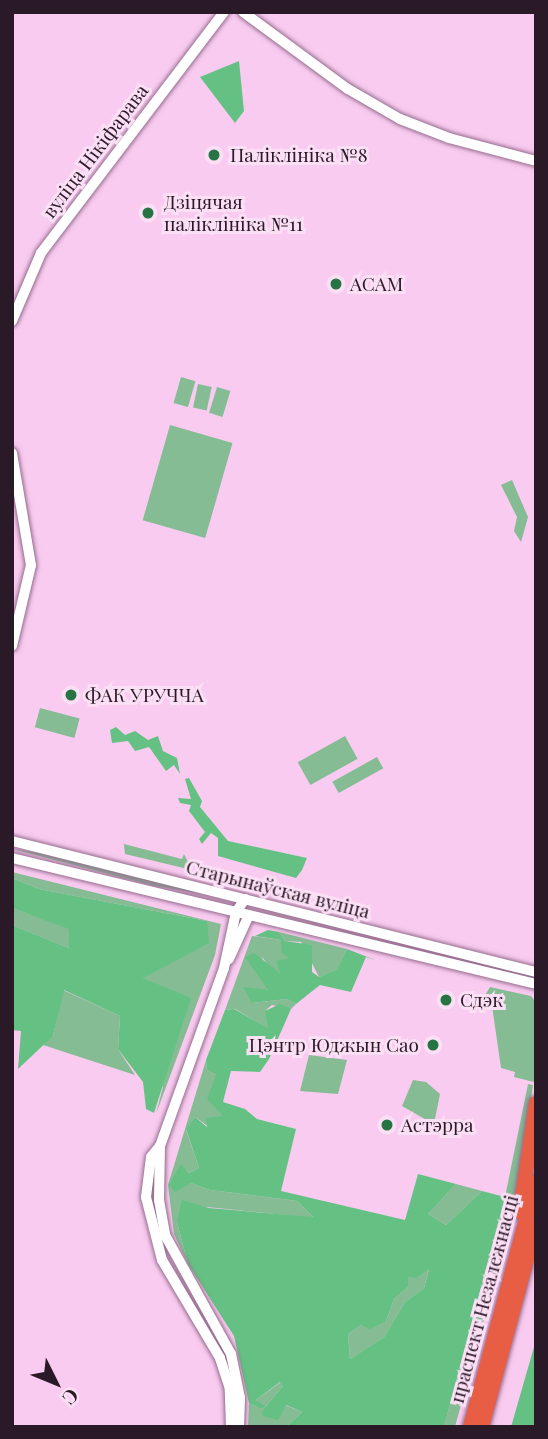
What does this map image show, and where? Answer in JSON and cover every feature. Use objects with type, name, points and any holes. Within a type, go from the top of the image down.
[{"type":"highway","points":[[519,1269],[536,1103]]},
{"type":"highway","name":"праспект Незалежнасці","points":[[482,1427],[519,1269],[536,1182]]},
{"type":"highway","name":"праспект Незалежнасці","points":[[470,1427],[519,1269],[536,1226]]},
{"type":"highway","points":[[519,1269],[536,1241]]},
{"type":"main road","name":"вуліца Нікіфарава","points":[[12,321],[46,246],[224,12]]},
{"type":"main road","points":[[243,12],[326,74],[392,115],[449,138],[536,160]]},
{"type":"main road","points":[[12,453],[31,565],[12,646]]},
{"type":"main road","name":"Старынаўская вуліца","points":[[12,841],[536,972]]},
{"type":"main road","name":"Старынаўская вуліца","points":[[12,858],[536,984]]},
{"type":"main road","points":[[224,968],[236,912],[245,899]]},
{"type":"main road","points":[[231,1427],[230,1389],[220,1358],[169,1274],[152,1235],[147,1182],[151,1157],[160,1146],[224,968],[249,915],[245,899]]},
{"type":"main road","points":[[160,1146],[163,1159],[159,1200],[165,1236],[231,1354],[240,1398],[239,1427]]},
{"type":"green space","points":[[239,61],[244,111],[235,123],[200,77]]},
{"type":"green space","points":[[181,377],[195,381],[188,407],[174,403]]},
{"type":"green space","points":[[198,384],[212,387],[207,410],[193,407]]},
{"type":"green space","points":[[217,387],[230,391],[222,417],[209,413]]},
{"type":"green space","points":[[170,425],[232,443],[205,538],[143,520]]},
{"type":"green space","points":[[512,480],[528,517],[521,542],[514,531],[517,517],[501,485]]},
{"type":"green space","points":[[40,708],[80,719],[74,738],[35,727]]},
{"type":"green space","points":[[116,727],[125,735],[135,731],[148,740],[158,736],[163,751],[177,758],[180,774],[174,765],[166,771],[149,747],[135,751],[128,741],[112,743],[110,730]]},
{"type":"green space","points":[[345,736],[358,759],[310,785],[298,762]]},
{"type":"green space","points":[[377,757],[383,768],[339,793],[332,782]]},
{"type":"green space","points":[[189,778],[202,801],[200,807],[228,841],[307,858],[296,878],[218,856],[218,838],[211,833],[202,844],[199,839],[205,832],[189,811],[191,805],[180,803],[178,798],[191,799],[185,779]]},
{"type":"green space","points":[[123,837],[124,844],[182,859],[184,854],[192,870],[125,854]]},
{"type":"green space","points":[[12,849],[39,853],[215,896],[155,886]]},
{"type":"green space","points":[[12,872],[221,924],[215,955],[156,1114],[163,1087],[143,978],[207,921],[39,889],[12,878]]},
{"type":"green space","points":[[12,878],[39,889],[207,921],[209,943],[143,978],[191,998],[154,1113],[146,1109],[143,1082],[118,1049],[120,1016],[64,990],[53,1036],[18,1069],[21,1031],[12,1030],[12,925],[69,948],[69,929],[12,908]]},
{"type":"green space","points":[[12,908],[69,928],[69,948],[12,925]]},
{"type":"green space","points":[[268,930],[279,932],[285,941],[312,945],[312,972],[319,977],[337,970],[347,949],[378,961],[366,957],[351,992],[320,985],[296,1004],[287,999],[252,1003],[243,987],[268,990],[245,957],[254,953],[280,973],[276,961],[289,958],[282,953],[281,940],[255,936]]},
{"type":"green space","points":[[279,932],[347,949],[337,971],[319,977],[301,942],[285,941]]},
{"type":"green space","points":[[252,936],[281,940],[290,959],[281,973],[272,970],[262,957],[268,991],[252,1003],[287,999],[296,1004],[291,1009],[272,1005],[266,1010],[269,1029],[235,1009],[225,1010]]},
{"type":"green space","points":[[490,987],[531,996],[536,1002],[534,1082],[514,1077],[515,1072],[501,1068],[491,999],[484,997]]},
{"type":"green space","points":[[63,990],[120,1016],[118,1049],[135,1075],[40,1044],[53,1036]]},
{"type":"green space","points":[[280,1004],[291,1009],[269,1059],[260,1072],[231,1071],[223,1102],[245,1109],[257,1119],[296,1129],[281,1191],[405,1220],[418,1174],[456,1184],[428,1214],[446,1225],[482,1191],[505,1197],[444,1427],[286,1427],[302,1412],[286,1405],[278,1420],[263,1416],[261,1412],[283,1386],[280,1382],[256,1400],[265,1406],[261,1409],[249,1403],[234,1336],[188,1264],[177,1222],[182,1200],[209,1208],[313,1217],[297,1201],[210,1190],[191,1183],[175,1192],[169,1185],[181,1164],[189,1173],[199,1168],[186,1129],[195,1117],[207,1127],[206,1118],[223,1116],[207,1099],[216,1075],[207,1070],[206,1060],[225,1010],[234,1009],[268,1028],[265,1011]],"holes":[[[429,1269],[424,1288],[405,1302],[384,1337],[350,1359],[348,1334],[361,1325],[370,1329],[386,1321],[394,1299],[408,1287],[408,1277],[416,1278]]]},
{"type":"green space","points":[[309,1055],[347,1060],[338,1094],[300,1091]]},
{"type":"green space","points":[[206,1060],[207,1070],[216,1075],[223,1116],[209,1127],[195,1117],[186,1130],[199,1168],[189,1173],[180,1164],[191,1183],[210,1190],[297,1201],[314,1218],[197,1206],[177,1222],[188,1264],[174,1234],[168,1185]]},
{"type":"green space","points":[[413,1080],[426,1082],[440,1094],[435,1119],[430,1122],[402,1106]]},
{"type":"green space","points":[[528,1084],[533,1085],[517,1198],[455,1427],[444,1427],[505,1197]]},
{"type":"green space","points":[[456,1184],[482,1191],[446,1225],[428,1214]]},
{"type":"green space","points":[[429,1268],[424,1288],[405,1302],[384,1337],[350,1359],[348,1334],[361,1325],[386,1321],[394,1299],[408,1287],[408,1277]]},
{"type":"green space","points":[[536,1340],[536,1427],[511,1427]]},
{"type":"green space","points":[[281,1382],[283,1386],[261,1412],[285,1405],[302,1412],[286,1427],[248,1427],[249,1403],[261,1409],[264,1406],[256,1400]]},
{"type":"place","name":"Паліклініка №8","points":[[214,155]]},
{"type":"place","name":"Дзіцячая паліклініка №11","points":[[148,213]]},
{"type":"place","name":"АСАМ","points":[[336,284]]},
{"type":"place","name":"ФАК УРУЧЧА","points":[[71,695]]},
{"type":"place","name":"Сдэк","points":[[446,1000]]},
{"type":"place","name":"Цэнтр Юджын Сао","points":[[433,1045]]},
{"type":"place","name":"Астэрра","points":[[387,1125]]}]
